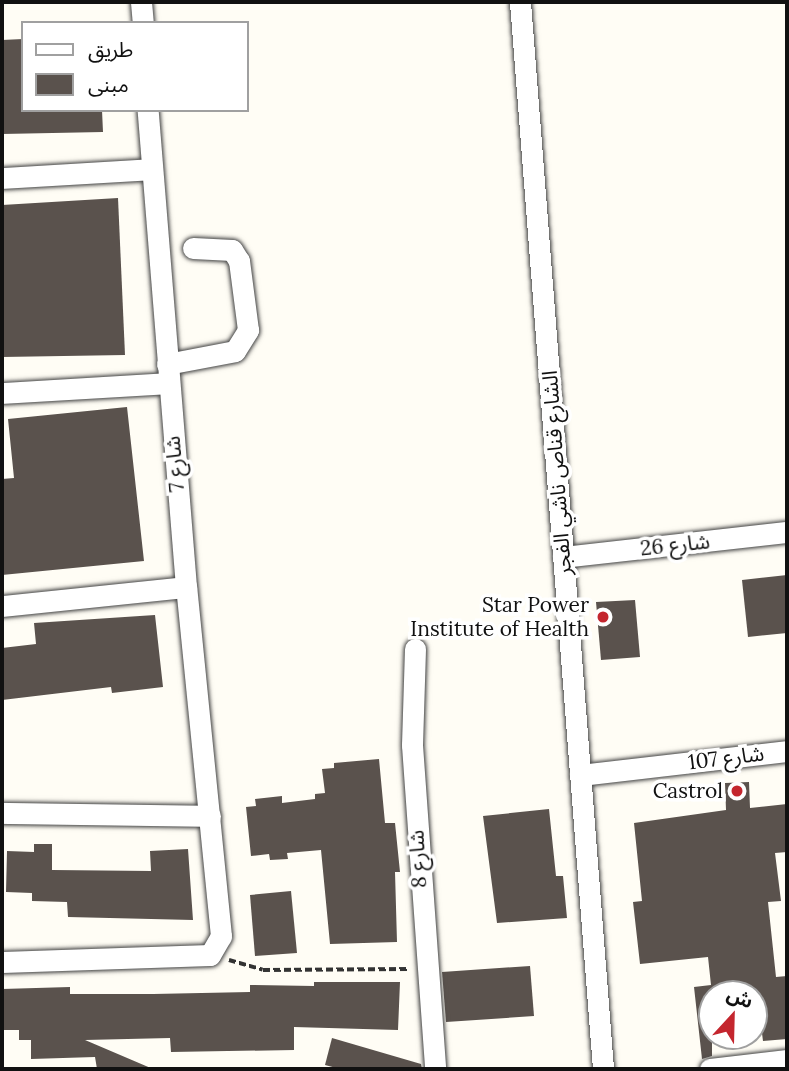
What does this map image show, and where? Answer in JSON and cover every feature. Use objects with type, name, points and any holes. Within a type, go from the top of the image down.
[{"type":"street","points":[[141,2],[143,21]]},
{"type":"street","name":"الشارع قناص ناشي الفجر","points":[[520,2],[603,1069]]},
{"type":"street","name":"شارع 7","points":[[148,112],[186,587],[221,936],[210,955]]},
{"type":"street","points":[[2,178],[152,169]]},
{"type":"street","points":[[2,393],[168,373],[234,351],[248,330],[239,261],[232,250],[193,248]]},
{"type":"street","name":"شارع 26","points":[[563,557],[787,532]]},
{"type":"street","points":[[2,606],[186,587]]},
{"type":"street","name":"شارع 8","points":[[415,649],[412,746],[435,1069]]},
{"type":"street","name":"شارع 107","points":[[580,775],[787,751]]},
{"type":"street","points":[[2,813],[210,816]]},
{"type":"street","points":[[2,962],[210,955]]},
{"type":"street","points":[[710,1069],[787,1060]]},
{"type":"path","points":[[210,955],[262,970],[426,969]]},
{"type":"building","points":[[21,39],[21,112],[102,112],[103,132],[2,134],[2,40]]},
{"type":"building","points":[[118,198],[125,355],[2,357],[2,205]]},
{"type":"building","points":[[127,407],[144,561],[2,575],[2,479],[14,478],[8,419]]},
{"type":"building","points":[[787,575],[787,633],[748,637],[742,580]]},
{"type":"building","points":[[635,600],[640,657],[601,660],[596,602]]},
{"type":"building","points":[[155,615],[163,687],[112,693],[111,687],[2,700],[2,648],[36,644],[34,623]]},
{"type":"building","points":[[379,759],[385,823],[395,823],[400,872],[395,872],[397,942],[330,944],[321,850],[287,853],[288,859],[270,860],[269,854],[251,856],[246,807],[256,806],[255,799],[282,796],[282,803],[315,799],[315,794],[325,793],[322,769],[334,768],[334,763]]},
{"type":"building","points":[[749,782],[750,808],[787,804],[787,852],[775,853],[781,901],[768,902],[776,977],[787,976],[787,1039],[768,1041],[768,980],[710,980],[708,957],[640,964],[633,902],[642,901],[634,823],[726,810],[725,783]]},
{"type":"building","points":[[549,809],[556,876],[563,876],[567,918],[497,923],[483,816]]},
{"type":"building","points":[[34,844],[52,844],[52,870],[151,871],[150,851],[188,849],[193,920],[68,917],[67,902],[32,901],[32,893],[6,892],[7,851],[34,852]]},
{"type":"building","points":[[291,891],[297,953],[255,956],[250,895]]},
{"type":"building","points":[[530,966],[534,1016],[446,1022],[442,972]]},
{"type":"building","points":[[314,982],[400,982],[398,1030],[294,1027],[294,1050],[171,1052],[170,1038],[85,1040],[153,1069],[97,1069],[95,1057],[31,1059],[31,1040],[19,1040],[19,1030],[2,1030],[2,989],[70,987],[70,994],[250,992],[250,985],[314,986]]},
{"type":"building","points":[[694,987],[698,987],[698,1023]]},
{"type":"building","points":[[332,1038],[421,1064],[422,1069],[340,1069],[325,1065]]},
{"type":"building","points":[[701,1050],[712,1050],[712,1056],[702,1059]]},
{"type":"place","name":"Star Power Institute of Health","points":[[603,617]]},
{"type":"place","name":"Castrol","points":[[737,791]]}]
